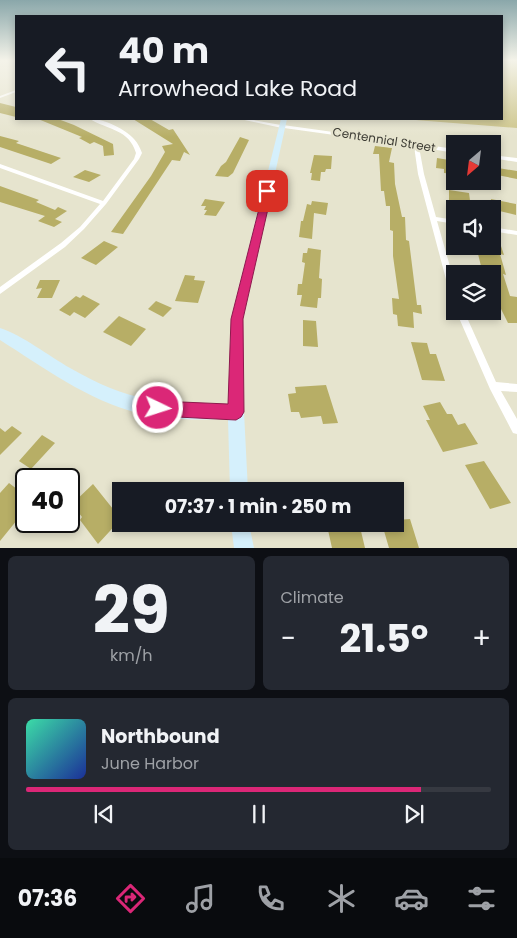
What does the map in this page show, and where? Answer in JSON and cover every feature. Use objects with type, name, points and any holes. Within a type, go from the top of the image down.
[{"type":"main road","points":[[239,482],[236,412],[237,319],[283,124]]},
{"type":"main road","points":[[0,333],[114,398],[137,406],[236,412]]},
{"type":"main road","points":[[241,532],[244,548]]},
{"type":"street","points":[[0,97],[15,91]]},
{"type":"street","points":[[0,92],[15,97]]},
{"type":"street","points":[[0,291],[63,245],[82,228],[134,164],[139,153],[138,146],[128,135],[94,120]]},
{"type":"street","name":"Centennial Street","points":[[250,120],[446,150]]},
{"type":"street","points":[[416,145],[421,174],[446,265]]},
{"type":"street","points":[[501,157],[517,160]]},
{"type":"street","points":[[0,166],[104,203]]},
{"type":"street","points":[[434,219],[446,221]]},
{"type":"street","points":[[501,230],[517,233]]},
{"type":"street","points":[[464,320],[493,386],[517,429]]},
{"type":"street","points":[[493,386],[517,388]]},
{"type":"shaded area","points":[[503,86],[517,86],[517,128],[416,120],[503,120]]},
{"type":"building","points":[[0,103],[15,107],[15,117],[0,113]]},
{"type":"building","points":[[40,120],[61,120],[74,125],[113,144],[114,155],[104,156],[103,146],[94,142],[90,144],[79,138],[82,137]]},
{"type":"building","points":[[135,120],[152,120],[169,130],[173,129],[190,155],[184,152],[180,161],[172,160],[123,234],[111,232],[151,176],[165,152],[162,146],[173,144]]},
{"type":"building","points":[[0,136],[19,141],[16,143],[61,158],[51,164],[0,147]]},
{"type":"building","points":[[240,137],[249,140],[233,173],[228,177],[215,176],[226,162]]},
{"type":"building","points":[[375,146],[392,148],[389,162],[394,163],[395,184],[402,217],[405,217],[406,240],[409,241],[417,305],[421,305],[422,314],[413,312],[414,328],[398,326],[397,315],[393,314],[392,298],[399,299],[393,256],[393,231],[390,230],[390,206],[386,206],[384,191],[381,191],[379,154],[373,154]]},
{"type":"building","points":[[314,155],[332,156],[331,169],[321,172],[320,181],[311,180],[312,173],[310,173]]},
{"type":"building","points":[[437,158],[446,160],[446,173],[444,173],[444,169],[436,168]]},
{"type":"building","points":[[501,168],[517,171],[517,179],[501,176]]},
{"type":"building","points":[[85,170],[101,175],[89,182],[73,177]]},
{"type":"building","points":[[0,186],[39,200],[36,202],[55,210],[58,207],[67,211],[55,219],[62,222],[54,227],[38,221],[45,216],[0,202]]},
{"type":"building","points":[[449,190],[469,193],[470,200],[449,200]]},
{"type":"building","points":[[205,199],[225,202],[216,216],[204,215],[207,210],[204,210],[206,206],[201,206]]},
{"type":"building","points":[[312,201],[328,203],[326,215],[314,213],[312,239],[299,237],[301,221],[303,221],[307,204],[311,205]]},
{"type":"building","points":[[501,201],[516,204],[516,215],[501,211]]},
{"type":"building","points":[[104,241],[118,247],[96,265],[81,258]]},
{"type":"building","points":[[308,248],[321,250],[319,278],[322,279],[321,298],[318,298],[317,308],[300,306],[302,295],[297,295],[298,284],[302,284],[305,263],[302,262],[303,253],[307,253]]},
{"type":"building","points":[[478,255],[500,255],[506,275],[503,274],[510,296],[517,297],[517,323],[508,323],[501,309],[501,265],[481,265]]},
{"type":"building","points":[[185,275],[195,276],[194,280],[205,281],[198,303],[175,301]]},
{"type":"building","points":[[40,280],[60,280],[52,298],[37,298],[42,288],[36,289]]},
{"type":"building","points":[[83,295],[100,304],[85,318],[74,312],[70,316],[59,310],[76,296],[80,298]]},
{"type":"building","points":[[156,301],[172,308],[163,317],[148,309]]},
{"type":"building","points":[[119,316],[146,329],[131,346],[103,332]]},
{"type":"building","points":[[303,320],[316,321],[318,347],[303,346]]},
{"type":"building","points":[[411,342],[427,343],[430,354],[436,354],[445,381],[422,380]]},
{"type":"building","points":[[326,385],[338,423],[323,424],[321,416],[301,418],[299,412],[291,412],[288,394],[296,393],[295,387]]},
{"type":"building","points":[[440,402],[447,414],[452,414],[458,425],[465,423],[478,444],[443,452],[426,420],[430,420],[423,406]]},
{"type":"building","points":[[12,426],[22,433],[0,455],[0,428],[5,432]]},
{"type":"building","points":[[42,435],[55,443],[32,468],[19,461]]},
{"type":"building","points":[[484,461],[511,503],[490,509],[465,465]]},
{"type":"building","points":[[9,483],[15,488],[15,523],[0,541],[0,493]]},
{"type":"building","points":[[93,484],[112,508],[112,529],[98,544],[80,520],[82,517],[80,514],[80,496]]},
{"type":"building","points":[[404,519],[410,519],[419,548],[389,548],[384,532],[404,532]]},
{"type":"building","points":[[328,532],[361,532],[365,548],[332,548]]},
{"type":"route","points":[[158,408],[198,412],[236,412],[237,319],[267,191]]}]
